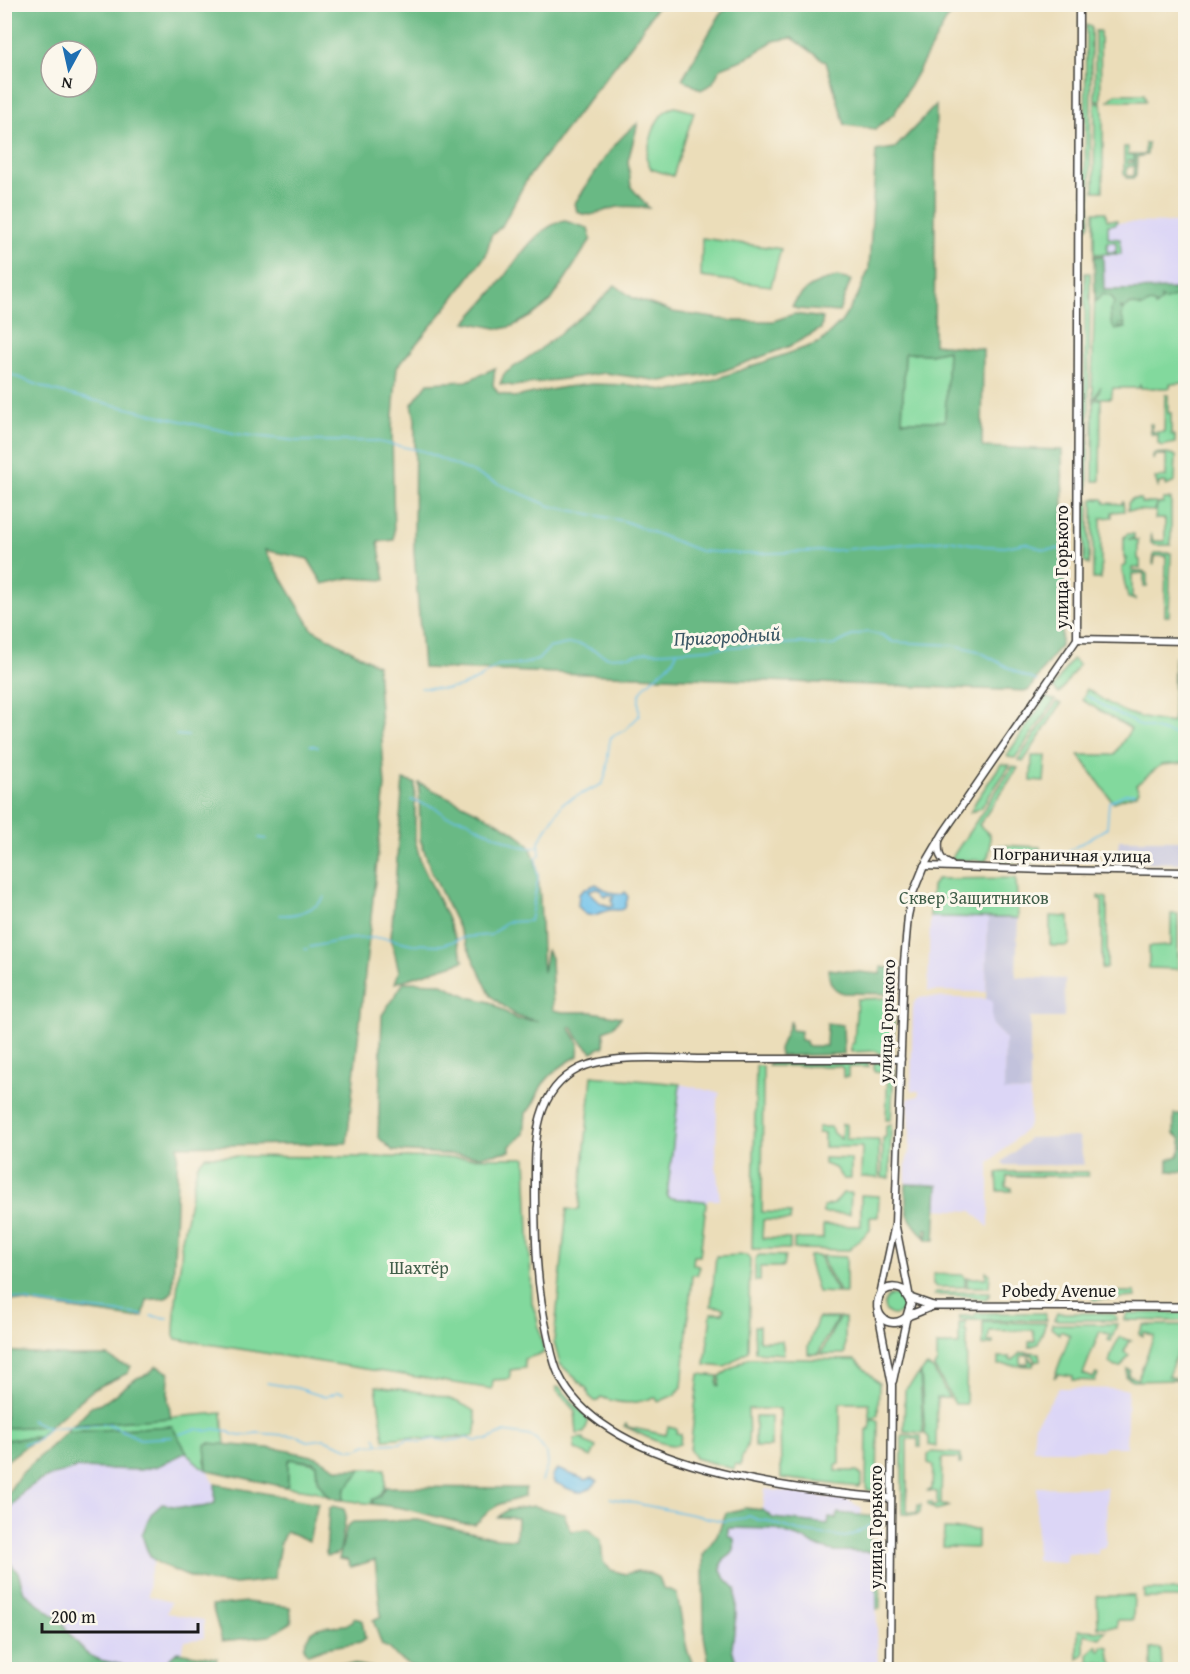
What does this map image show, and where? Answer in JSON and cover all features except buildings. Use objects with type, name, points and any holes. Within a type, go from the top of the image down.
[{"type":"main road","name":"улица Горького","points":[[880,1295],[895,1224],[904,962],[908,916],[913,893],[924,866],[939,839],[1077,639],[1079,4]]},
{"type":"main road","points":[[1077,639],[1185,641]]},
{"type":"main road","points":[[939,839],[938,851],[942,860],[958,868]]},
{"type":"main road","name":"Пограничная улица","points":[[924,866],[1185,872]]},
{"type":"main road","name":"Пограничная улица","points":[[921,876],[933,870],[958,868]]},
{"type":"main road","points":[[891,1498],[772,1484],[661,1455],[634,1444],[603,1425],[581,1406],[560,1378],[554,1364],[544,1320],[538,1283],[534,1153],[540,1118],[550,1094],[572,1073],[589,1064],[647,1059],[901,1059]]},
{"type":"main road","name":"улица Горького","points":[[895,1224],[910,1298]]},
{"type":"main road","points":[[893,1288],[903,1290],[910,1298],[933,1306],[897,1322],[891,1322],[881,1316],[877,1306],[880,1295],[893,1288]]},
{"type":"main road","points":[[908,1316],[911,1308],[910,1298]]},
{"type":"main road","name":"Pobedy Avenue","points":[[933,1306],[1185,1306]]},
{"type":"main road","name":"улица Горького","points":[[878,1311],[892,1384],[890,1670]]},
{"type":"main road","name":"улица Горького","points":[[892,1384],[908,1316]]},
{"type":"shaded area","points":[[1103,222],[1185,223],[1185,290],[1103,290]]},
{"type":"shaded area","points":[[1176,656],[1185,656],[1185,723],[1177,723]]},
{"type":"shaded area","points":[[1119,840],[1185,840],[1185,863],[1116,862]]},
{"type":"shaded area","points":[[930,917],[988,918],[986,992],[928,991]]},
{"type":"shaded area","points":[[988,918],[1018,918],[1016,977],[1065,979],[1064,1018],[1030,1018],[1030,1092],[1004,1091],[1005,1038],[992,1025],[992,1000],[986,999]]},
{"type":"shaded area","points":[[922,997],[992,999],[992,1025],[1005,1038],[1004,1091],[1030,1092],[1030,1122],[1027,1128],[989,1163],[989,1228],[972,1211],[935,1209],[937,1185],[906,1184],[906,1164],[910,1148],[908,1101],[910,1098],[919,1096],[919,1091],[911,1091],[913,1005]]},
{"type":"shaded area","points":[[680,1084],[720,1093],[717,1102],[716,1163],[720,1200],[708,1200],[706,1204],[704,1201],[667,1196]]},
{"type":"shaded area","points":[[1079,1137],[1084,1165],[1005,1165],[1002,1162],[1028,1138]]},
{"type":"shaded area","points":[[1059,1388],[1128,1389],[1126,1447],[1106,1447],[1102,1450],[1033,1450],[1035,1424]]},
{"type":"shaded area","points":[[187,1452],[200,1467],[207,1470],[215,1484],[216,1502],[206,1507],[190,1508],[162,1504],[148,1551],[154,1561],[149,1578],[148,1596],[171,1602],[167,1613],[204,1620],[204,1638],[185,1641],[181,1653],[177,1652],[165,1664],[140,1668],[99,1660],[86,1653],[63,1623],[24,1592],[21,1579],[5,1556],[4,1515],[23,1492],[48,1477],[77,1468],[140,1470],[158,1466]]},
{"type":"shaded area","points":[[1037,1487],[1107,1488],[1106,1548],[1098,1548],[1098,1554],[1067,1553],[1066,1562],[1036,1561]]},
{"type":"shaded area","points":[[765,1489],[848,1500],[862,1509],[861,1516],[842,1526],[773,1518],[763,1510]]},
{"type":"shaded area","points":[[728,1528],[774,1529],[806,1540],[815,1546],[834,1551],[875,1552],[878,1669],[738,1669],[732,1648],[736,1589],[723,1576],[720,1567],[729,1557]]},
{"type":"green space","points":[[5,4],[658,5],[635,40],[527,179],[502,226],[491,236],[486,255],[397,367],[392,428],[394,540],[378,542],[385,580],[349,578],[323,584],[308,559],[265,550],[312,629],[377,665],[385,786],[347,1143],[178,1146],[173,1291],[166,1298],[147,1300],[143,1316],[133,1318],[5,1299]]},
{"type":"green space","points":[[732,5],[955,5],[894,114],[875,129],[845,125],[826,62],[792,38],[773,41],[747,58],[721,68],[712,84],[701,90],[682,79],[721,13]]},
{"type":"green space","points":[[1086,25],[1091,27],[1090,224],[1088,227],[1085,212]]},
{"type":"green space","points":[[1095,31],[1100,31],[1101,101],[1095,101]]},
{"type":"green space","points":[[1116,94],[1144,94],[1146,101],[1108,101]]},
{"type":"green space","points":[[1095,103],[1101,103],[1103,112],[1103,191],[1094,191]]},
{"type":"green space","points":[[936,105],[934,344],[983,349],[982,447],[1062,450],[1064,586],[1061,644],[1028,691],[423,668],[414,552],[415,419],[412,404],[428,383],[467,381],[495,368],[493,385],[498,393],[514,397],[592,384],[630,385],[671,391],[695,386],[821,342],[842,321],[857,297],[869,269],[876,151],[895,148]],"holes":[[[948,350],[945,421],[902,421],[905,353],[930,354]]]},
{"type":"green space","points":[[675,107],[694,112],[673,176],[651,169],[646,157],[658,120],[662,114]]},
{"type":"green space","points":[[638,123],[628,161],[631,187],[649,208],[632,206],[614,208],[592,215],[577,212],[575,203],[603,160],[619,140]]},
{"type":"green space","points":[[1145,143],[1148,143],[1147,155],[1137,157],[1136,176],[1127,178],[1124,174],[1124,147],[1128,147],[1128,155],[1134,155],[1134,161],[1128,160],[1128,164],[1134,162],[1134,166],[1127,167],[1127,176],[1134,176],[1135,155],[1145,155]]},
{"type":"green space","points":[[1094,212],[1106,212],[1107,220],[1117,220],[1116,224],[1108,225],[1108,238],[1120,239],[1121,254],[1116,254],[1116,242],[1107,242],[1107,252],[1115,252],[1115,254],[1094,254]]},
{"type":"green space","points":[[565,221],[588,228],[591,239],[551,301],[533,315],[513,326],[501,329],[466,322],[535,239],[544,230]]},
{"type":"green space","points":[[702,238],[781,249],[771,286],[701,277]]},
{"type":"green space","points":[[1094,256],[1103,256],[1104,290],[1185,289],[1185,293],[1164,301],[1161,298],[1161,302],[1155,307],[1151,303],[1142,307],[1131,304],[1125,309],[1121,307],[1124,310],[1121,316],[1125,324],[1118,326],[1126,328],[1115,330],[1111,323],[1110,311],[1114,304],[1112,297],[1103,294],[1095,302]]},
{"type":"green space","points":[[1085,273],[1090,273],[1088,493],[1084,490]]},
{"type":"green space","points":[[837,277],[851,280],[839,312],[797,309],[792,306],[811,286]]},
{"type":"green space","points":[[615,285],[633,298],[673,312],[734,321],[773,321],[794,314],[823,318],[821,329],[790,346],[721,372],[661,381],[605,373],[514,386],[500,384],[504,374],[539,350],[597,304]]},
{"type":"green space","points":[[1095,290],[1185,290],[1185,383],[1170,384],[1170,388],[1141,388],[1140,384],[1139,388],[1113,388],[1111,398],[1096,398],[1101,386],[1093,401]]},
{"type":"green space","points":[[948,350],[945,421],[902,421],[905,353],[930,354]]},
{"type":"green space","points":[[1165,395],[1168,395],[1171,434],[1175,436],[1175,443],[1162,446],[1158,444],[1158,435],[1151,434],[1150,424],[1152,424],[1152,432],[1164,432]]},
{"type":"green space","points":[[1096,399],[1101,399],[1100,481],[1093,481],[1093,403]]},
{"type":"green space","points":[[1155,453],[1176,456],[1175,482],[1166,486],[1166,482],[1159,483],[1158,487],[1155,478],[1166,477],[1166,455],[1155,455],[1153,460]]},
{"type":"green space","points":[[1093,499],[1103,499],[1105,503],[1122,504],[1123,501],[1124,511],[1112,512],[1112,517],[1101,518],[1101,579],[1093,579]]},
{"type":"green space","points":[[1132,499],[1141,499],[1141,503],[1156,503],[1155,511],[1128,510],[1128,503]]},
{"type":"green space","points":[[1163,499],[1171,499],[1171,545],[1155,545],[1151,543],[1151,533],[1153,541],[1165,541],[1165,519],[1155,519],[1157,504],[1163,503]]},
{"type":"green space","points":[[1089,500],[1089,565],[1084,561],[1084,503]]},
{"type":"green space","points":[[1127,534],[1134,534],[1134,538],[1128,539],[1138,540],[1140,568],[1132,568],[1132,571],[1143,571],[1147,574],[1147,587],[1144,587],[1144,573],[1132,574],[1132,597],[1135,600],[1128,598],[1122,571],[1127,559],[1124,558],[1124,537]]},
{"type":"green space","points":[[1154,553],[1171,553],[1169,616],[1165,616],[1166,556],[1155,556],[1153,564]]},
{"type":"green space","points":[[1174,656],[1177,722],[1185,723],[1185,763],[1161,765],[1136,785],[1139,791],[1137,794],[1113,802],[1079,755],[1114,755],[1131,729],[1082,700],[1087,689],[1127,713],[1173,723]]},
{"type":"green space","points":[[1072,659],[1079,664],[1059,694],[1053,688]]},
{"type":"green space","points":[[1046,698],[1055,700],[1015,758],[1008,757],[1007,755]]},
{"type":"green space","points":[[1057,702],[1061,704],[1023,762],[1018,760]]},
{"type":"green space","points":[[1032,756],[1046,756],[1044,782],[1031,781]]},
{"type":"green space","points":[[1001,764],[1010,765],[981,808],[970,813],[976,801]]},
{"type":"green space","points":[[1013,766],[1018,768],[979,825],[990,835],[990,849],[985,861],[951,859]]},
{"type":"green space","points":[[403,780],[415,783],[415,840],[421,863],[447,917],[464,961],[395,983],[399,971],[391,938]]},
{"type":"green space","points":[[419,783],[493,820],[520,836],[528,844],[537,868],[539,885],[543,972],[547,950],[551,958],[553,1010],[592,1012],[621,1017],[613,1027],[604,1031],[604,1046],[592,1052],[578,1038],[572,1027],[569,1027],[579,1044],[578,1056],[559,1068],[543,1084],[526,1113],[524,1134],[510,1146],[510,1151],[481,1156],[393,1151],[378,1137],[382,1015],[404,982],[440,983],[469,997],[490,1002],[516,1019],[538,1021],[516,1016],[491,996],[432,873],[420,839]]},
{"type":"green space","points":[[999,845],[1040,847],[1040,860],[1037,862],[1002,861],[998,858]]},
{"type":"green space","name":"Сквер Защитников","points":[[1016,878],[1018,918],[930,917],[932,886],[937,879]]},
{"type":"green space","points":[[1098,896],[1107,898],[1107,967],[1105,969],[1102,969],[1102,900],[1098,899]]},
{"type":"green space","points":[[1171,914],[1178,914],[1178,969],[1149,968],[1149,947],[1171,946]]},
{"type":"green space","points":[[1050,916],[1069,917],[1070,942],[1068,946],[1050,944]]},
{"type":"green space","points":[[881,967],[895,969],[895,994],[843,993],[831,984],[828,969],[880,974]]},
{"type":"green space","points":[[895,998],[893,1051],[885,1054],[876,1051],[851,1052],[851,1044],[854,1043],[857,999]]},
{"type":"green space","points":[[790,1022],[791,1030],[801,1031],[800,1040],[806,1041],[807,1046],[826,1046],[827,1023],[843,1025],[844,1054],[780,1056],[779,1049]]},
{"type":"green space","points":[[868,1062],[868,1067],[848,1067],[848,1077],[843,1077],[843,1069],[840,1066],[768,1066],[769,1063]]},
{"type":"green space","points":[[874,1062],[888,1063],[894,1068],[891,1120],[886,1120],[888,1072],[874,1071]]},
{"type":"green space","points":[[756,1066],[763,1066],[762,1212],[791,1213],[790,1221],[763,1220],[762,1238],[790,1239],[790,1249],[752,1249]]},
{"type":"green space","points":[[592,1076],[680,1084],[667,1196],[704,1201],[706,1204],[700,1256],[694,1256],[693,1264],[700,1267],[697,1275],[692,1275],[682,1387],[674,1395],[658,1402],[656,1398],[628,1403],[601,1397],[596,1402],[589,1396],[587,1389],[560,1364],[554,1341],[567,1209],[579,1208]]},
{"type":"green space","points":[[1174,1114],[1185,1114],[1185,1172],[1168,1171],[1168,1160],[1178,1156],[1182,1146],[1180,1138],[1174,1134]]},
{"type":"green space","points":[[842,1124],[846,1124],[846,1139],[879,1140],[879,1178],[861,1177],[862,1147],[824,1147],[824,1133],[818,1133],[818,1127],[831,1127],[833,1133],[841,1139]]},
{"type":"green space","points":[[891,1125],[890,1178],[882,1178],[883,1138],[886,1137],[886,1126]]},
{"type":"green space","name":"Шахтёр","points":[[205,1156],[526,1158],[532,1303],[544,1353],[524,1359],[525,1368],[510,1370],[510,1379],[493,1380],[492,1389],[176,1339],[174,1320],[182,1255],[181,1244],[197,1166]]},
{"type":"green space","points":[[824,1158],[851,1159],[851,1179],[843,1179],[835,1168],[824,1164]]},
{"type":"green space","points":[[1088,1172],[1088,1176],[1007,1176],[1006,1187],[1012,1188],[1012,1191],[998,1191],[997,1173]]},
{"type":"green space","points":[[906,1184],[938,1185],[935,1240],[927,1240],[928,1229],[925,1229],[926,1239],[911,1220],[906,1202]]},
{"type":"green space","points":[[843,1193],[851,1193],[850,1214],[823,1213],[823,1207],[834,1204]]},
{"type":"green space","points":[[861,1195],[879,1196],[878,1217],[870,1217],[870,1230],[849,1250],[794,1249],[794,1239],[823,1239],[823,1225],[861,1226]]},
{"type":"green space","points":[[747,1255],[750,1259],[748,1351],[725,1367],[705,1365],[711,1313],[723,1313],[724,1308],[711,1306],[716,1256]]},
{"type":"green space","points":[[759,1255],[785,1256],[783,1267],[760,1267],[760,1281],[755,1281],[755,1259]]},
{"type":"green space","points":[[809,1256],[820,1256],[824,1269],[838,1293],[818,1292]]},
{"type":"green space","points":[[822,1256],[846,1257],[846,1293],[840,1293]]},
{"type":"green space","points":[[986,1271],[990,1274],[989,1287],[967,1287],[967,1278],[986,1278]]},
{"type":"green space","points":[[933,1274],[963,1275],[965,1287],[936,1287],[933,1284]]},
{"type":"green space","points":[[935,1292],[990,1292],[990,1295],[985,1300],[970,1296],[934,1295]]},
{"type":"green space","points":[[1091,1292],[1135,1292],[1136,1297],[1094,1300]]},
{"type":"green space","points":[[894,1295],[901,1298],[904,1305],[901,1312],[894,1315],[887,1312],[884,1305],[887,1298]]},
{"type":"green space","points":[[977,1313],[1044,1313],[1047,1320],[959,1320],[960,1316],[974,1316]]},
{"type":"green space","points":[[1057,1313],[1111,1313],[1116,1316],[1117,1320],[1054,1320]]},
{"type":"green space","points":[[1128,1313],[1185,1313],[1185,1321],[1124,1320]]},
{"type":"green space","points":[[818,1318],[837,1318],[819,1354],[808,1354],[808,1347]]},
{"type":"green space","points":[[839,1318],[845,1318],[845,1354],[821,1354]]},
{"type":"green space","points":[[983,1322],[1046,1323],[1038,1344],[1029,1347],[1029,1342],[1035,1341],[1033,1330],[989,1331],[988,1342],[993,1342],[993,1344],[983,1346]]},
{"type":"green space","points":[[959,1323],[966,1323],[965,1332],[967,1332],[966,1404],[955,1404],[934,1367],[937,1362],[937,1345],[959,1345]]},
{"type":"green space","points":[[1052,1324],[1117,1324],[1111,1341],[1108,1340],[1110,1335],[1100,1331],[1083,1374],[1093,1378],[1096,1374],[1098,1375],[1095,1381],[1073,1380],[1073,1376],[1058,1374],[1054,1378],[1070,1335],[1060,1331],[1059,1334],[1051,1328]]},
{"type":"green space","points":[[1144,1325],[1185,1325],[1185,1333],[1168,1376],[1178,1380],[1133,1381],[1126,1377],[1127,1369],[1130,1370],[1128,1376],[1138,1379],[1154,1336],[1144,1332],[1143,1336],[1139,1334]]},
{"type":"green space","points":[[754,1326],[759,1326],[759,1341],[782,1341],[784,1354],[755,1352]]},
{"type":"green space","points":[[1121,1337],[1131,1341],[1128,1342],[1124,1352],[1129,1355],[1121,1367],[1115,1367],[1109,1363],[1115,1345]]},
{"type":"green space","points":[[5,1351],[108,1356],[118,1363],[131,1366],[128,1373],[94,1389],[50,1426],[5,1428]]},
{"type":"green space","points":[[1027,1352],[1027,1355],[1021,1356],[1021,1364],[1028,1364],[1029,1357],[1032,1362],[1035,1361],[1029,1352],[1039,1353],[1040,1361],[1034,1362],[1033,1366],[998,1365],[998,1357],[1010,1357],[1010,1360],[1013,1360],[1020,1353]]},
{"type":"green space","points":[[748,1358],[855,1360],[879,1383],[878,1414],[875,1417],[870,1417],[869,1403],[840,1403],[840,1464],[836,1465],[836,1471],[857,1471],[861,1475],[861,1485],[858,1487],[781,1478],[780,1409],[748,1409],[748,1441],[741,1465],[735,1464],[734,1469],[695,1458],[690,1450],[699,1374],[718,1376],[717,1385],[719,1386],[720,1376]]},
{"type":"green space","points":[[157,1366],[169,1373],[168,1399],[171,1418],[73,1425],[92,1406],[106,1401]]},
{"type":"green space","points":[[927,1366],[933,1369],[949,1398],[937,1398],[936,1447],[929,1445],[929,1438],[925,1433],[921,1372]]},
{"type":"green space","points":[[920,1373],[923,1433],[904,1431],[905,1390]]},
{"type":"green space","points":[[376,1386],[427,1393],[463,1405],[474,1411],[477,1424],[475,1436],[384,1439]]},
{"type":"green space","points":[[556,1387],[560,1388],[589,1420],[584,1433],[577,1434],[575,1411],[556,1390]]},
{"type":"green space","points":[[222,1413],[225,1445],[209,1443],[205,1460],[207,1470],[190,1457],[172,1426],[66,1432],[73,1425]]},
{"type":"green space","points":[[755,1417],[771,1417],[771,1447],[755,1447]]},
{"type":"green space","points":[[870,1419],[878,1421],[877,1491],[867,1490],[866,1486],[867,1429],[870,1429]]},
{"type":"green space","points":[[626,1424],[628,1427],[666,1435],[668,1427],[677,1429],[676,1433],[681,1434],[680,1444],[659,1442],[624,1426]]},
{"type":"green space","points":[[50,1426],[38,1437],[5,1440],[5,1428]]},
{"type":"green space","points":[[172,1426],[187,1452],[158,1466],[140,1470],[77,1468],[48,1477],[23,1492],[5,1515],[5,1497],[20,1475],[66,1432]]},
{"type":"green space","points":[[902,1435],[921,1436],[921,1447],[918,1447],[918,1439],[907,1439],[907,1512],[917,1513],[918,1505],[921,1505],[917,1515],[902,1514]]},
{"type":"green space","points":[[38,1437],[5,1462],[5,1440]]},
{"type":"green space","points":[[584,1438],[584,1441],[596,1447],[591,1457],[575,1449],[574,1439]]},
{"type":"green space","points":[[209,1443],[279,1449],[317,1457],[338,1469],[360,1469],[345,1489],[343,1500],[336,1499],[325,1493],[319,1483],[316,1464],[313,1462],[290,1459],[288,1484],[285,1487],[207,1470],[205,1445]]},
{"type":"green space","points":[[932,1452],[961,1454],[961,1464],[959,1464],[959,1458],[942,1458],[941,1505],[951,1506],[936,1510],[928,1505],[928,1502],[932,1502],[932,1506],[937,1505],[937,1492],[928,1491],[932,1489],[933,1465],[928,1463],[928,1455]]},
{"type":"green space","points":[[290,1459],[316,1464],[317,1481],[329,1497],[315,1491],[285,1487],[288,1484]]},
{"type":"green space","points":[[360,1469],[385,1469],[384,1488],[372,1502],[373,1504],[343,1500],[345,1489]]},
{"type":"green space","points":[[215,1484],[318,1503],[309,1541],[286,1531],[280,1544],[274,1579],[233,1584],[197,1580],[156,1561],[146,1549],[142,1535],[151,1514],[162,1504],[196,1508],[215,1503]]},
{"type":"green space","points":[[386,1487],[526,1488],[524,1497],[500,1504],[474,1524],[373,1504],[372,1500],[380,1496]]},
{"type":"green space","points":[[333,1506],[344,1509],[346,1515],[340,1551],[327,1556],[329,1509]]},
{"type":"green space","points":[[534,1506],[564,1514],[571,1531],[588,1529],[601,1540],[603,1562],[611,1570],[625,1574],[637,1571],[649,1573],[659,1578],[663,1588],[677,1595],[687,1650],[695,1669],[417,1669],[399,1659],[390,1649],[382,1645],[373,1620],[381,1616],[375,1560],[351,1567],[347,1560],[339,1559],[347,1526],[353,1522],[418,1520],[496,1538],[516,1539],[517,1518],[498,1517],[507,1510]]},
{"type":"green space","points":[[745,1508],[763,1510],[773,1518],[828,1524],[829,1518],[837,1519],[838,1513],[878,1517],[879,1526],[871,1530],[870,1541],[873,1552],[834,1551],[815,1546],[806,1540],[774,1529],[728,1528],[728,1535],[734,1539],[734,1549],[721,1564],[721,1568],[726,1579],[736,1589],[732,1648],[738,1669],[710,1669],[704,1636],[703,1555],[717,1535],[726,1513]]},
{"type":"green space","points":[[944,1529],[977,1530],[977,1548],[943,1547]]},
{"type":"green space","points":[[870,1541],[880,1547],[880,1608],[877,1609],[876,1554],[873,1552]]},
{"type":"green space","points":[[4,1556],[18,1572],[24,1592],[63,1623],[86,1653],[99,1660],[140,1668],[164,1664],[177,1652],[217,1658],[215,1668],[213,1670],[5,1669]]},
{"type":"green space","points":[[1144,1590],[1183,1590],[1183,1598],[1144,1598]]},
{"type":"green space","points":[[1097,1596],[1134,1596],[1133,1620],[1117,1620],[1117,1627],[1098,1627]]},
{"type":"green space","points":[[246,1602],[290,1607],[292,1622],[269,1636],[222,1641],[212,1606]]},
{"type":"green space","points":[[354,1618],[362,1620],[365,1638],[361,1642],[325,1648],[308,1654],[304,1647],[308,1636],[315,1630],[344,1625],[350,1623]]},
{"type":"green space","points":[[1078,1630],[1106,1631],[1100,1638],[1084,1634],[1084,1654],[1078,1659]]},
{"type":"green space","points":[[1096,1646],[1101,1651],[1102,1646],[1109,1647],[1110,1658],[1116,1669],[1107,1669],[1106,1663],[1091,1662],[1091,1668],[1089,1667],[1088,1653]]},
{"type":"green space","points":[[1161,1648],[1162,1669],[1151,1669],[1151,1649]]},
{"type":"green space","points":[[340,1663],[352,1664],[379,1669],[315,1669]]},
{"type":"water","points":[[596,884],[609,892],[623,894],[625,892],[628,897],[625,908],[592,915],[585,914],[578,906],[579,894]],"holes":[[[596,888],[601,890],[606,897],[607,895],[614,896],[613,906],[602,904],[588,891]]]},
{"type":"water","points":[[557,1469],[586,1480],[592,1478],[598,1481],[582,1492],[572,1491],[554,1482],[552,1476]]},
{"type":"waterway","points":[[4,372],[54,391],[237,434],[298,441],[374,441],[423,451],[550,506],[624,521],[700,551],[743,554],[826,551],[949,540],[984,546],[1005,547],[1025,543],[1045,550],[1068,548]]},
{"type":"waterway","name":"Пригородный","points":[[421,688],[460,687],[479,679],[498,665],[523,664],[538,660],[549,648],[567,644],[580,644],[608,657],[630,656],[647,652],[758,645],[801,643],[824,646],[834,645],[854,635],[867,632],[882,635],[893,642],[954,645],[978,651],[1037,681]]},
{"type":"waterway","points":[[310,947],[349,939],[368,938],[385,938],[412,944],[442,945],[466,937],[491,935],[506,922],[530,921],[538,879],[536,858],[540,856],[539,841],[563,803],[602,784],[606,773],[611,737],[625,730],[639,716],[641,692],[670,664],[677,652]]},
{"type":"waterway","name":"Пригородный","points":[[1087,696],[1141,726],[1186,737]]},
{"type":"waterway","points":[[176,735],[188,736]]},
{"type":"waterway","points":[[310,745],[318,747]]},
{"type":"waterway","points":[[1067,858],[1067,852],[1107,828],[1109,802],[1125,794],[1135,793]]},
{"type":"waterway","points":[[411,800],[436,808],[446,816],[467,820],[519,846],[533,848],[539,846]]},
{"type":"waterway","points":[[259,838],[267,839]]},
{"type":"waterway","points":[[280,915],[305,911],[321,902],[325,897]]},
{"type":"waterway","points":[[4,1296],[56,1306],[143,1315]]},
{"type":"waterway","points":[[151,1316],[168,1318]]},
{"type":"waterway","points":[[267,1383],[297,1388],[325,1397],[338,1392],[343,1393]]},
{"type":"waterway","points":[[31,1420],[49,1428],[109,1424],[140,1439],[172,1437]]},
{"type":"waterway","points":[[23,1444],[35,1442],[49,1428]]},
{"type":"waterway","points":[[180,1434],[196,1429],[207,1431],[215,1429],[241,1436],[257,1433],[297,1436],[308,1441],[324,1439],[350,1449],[358,1449],[364,1445],[400,1443],[408,1439],[420,1442],[468,1438],[475,1441],[487,1440],[505,1432],[536,1439],[547,1454],[548,1463],[542,1481]]},
{"type":"waterway","points":[[375,1437],[379,1444]]},
{"type":"waterway","points":[[610,1498],[723,1521],[749,1516],[799,1531],[845,1537],[868,1526],[879,1524]]}]
